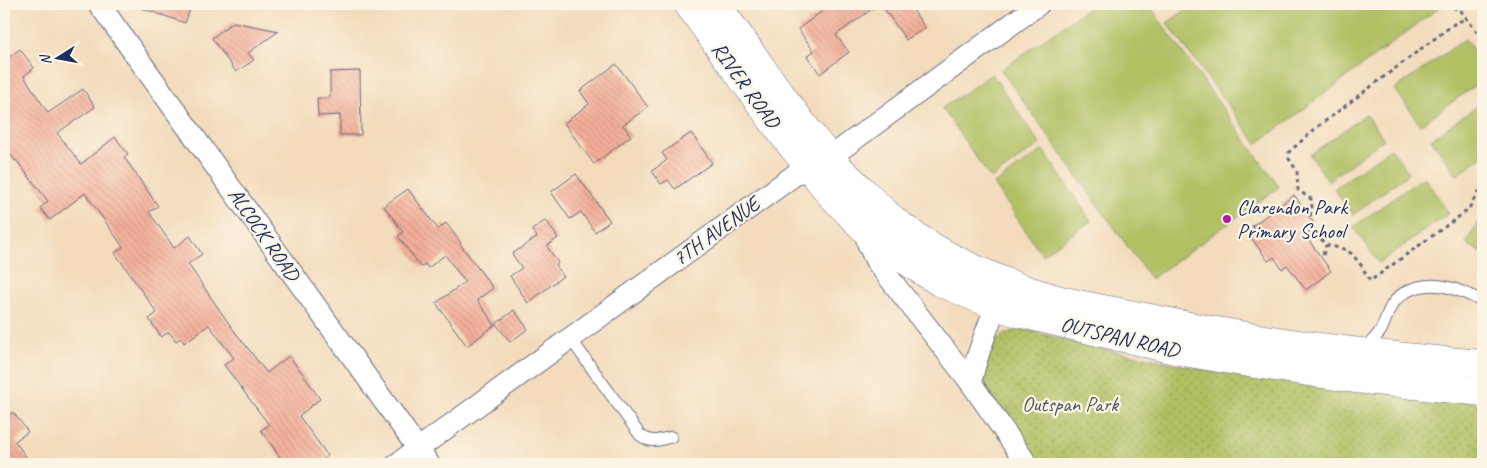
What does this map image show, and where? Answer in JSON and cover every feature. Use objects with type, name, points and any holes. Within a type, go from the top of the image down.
[{"type":"main road","name":"RIVER ROAD","points":[[688,4],[783,136],[818,162]]},
{"type":"main road","name":"RIVER ROAD","points":[[716,4],[772,82],[818,162]]},
{"type":"main road","name":"OUTSPAN ROAD","points":[[818,162],[830,194],[864,228],[902,258],[939,282],[999,294],[1057,299],[1253,338],[1362,352],[1483,364]]},
{"type":"main road","name":"OUTSPAN ROAD","points":[[818,162],[897,223],[935,248],[965,264],[999,294],[1030,316],[1178,351],[1355,379],[1483,392]]},
{"type":"street","name":"ALCOCK ROAD","points":[[98,4],[254,218],[423,456]]},
{"type":"street","name":"7TH AVENUE","points":[[396,464],[423,456],[570,338],[1039,4]]},
{"type":"street","points":[[864,228],[868,244],[876,261],[971,383],[1027,464]]},
{"type":"street","points":[[971,383],[974,364],[999,294]]},
{"type":"lane","points":[[1362,352],[1381,330],[1393,303],[1398,297],[1414,288],[1442,286],[1454,288],[1483,301]]},
{"type":"lane","points":[[570,338],[640,435],[647,440],[653,441],[671,437]]},
{"type":"path","points":[[1453,7],[1461,11],[1482,36]]},
{"type":"path","points":[[1310,216],[1312,208],[1311,199],[1298,190],[1297,171],[1288,159],[1289,152],[1316,128],[1454,24],[1467,18]]},
{"type":"path","points":[[1312,226],[1326,245],[1348,251],[1361,265],[1370,281],[1468,210],[1483,184]]},
{"type":"path","points":[[1323,255],[1326,245]]},
{"type":"green space","points":[[1094,4],[1148,4],[1279,187],[1151,279],[1001,70]]},
{"type":"green space","points":[[1194,4],[1444,4],[1257,144],[1167,23]]},
{"type":"green space","points":[[1465,39],[1483,64],[1483,80],[1420,125],[1395,89]]},
{"type":"green space","points":[[992,74],[1040,144],[991,179],[942,108]]},
{"type":"green space","points":[[1483,102],[1483,156],[1457,175],[1431,139]]},
{"type":"green space","points":[[1366,114],[1384,139],[1328,181],[1310,155]]},
{"type":"green space","points":[[1391,148],[1409,173],[1353,215],[1334,189]]},
{"type":"green space","points":[[1043,150],[1091,221],[1042,255],[994,184]]},
{"type":"green space","points":[[1424,177],[1449,213],[1379,263],[1353,227]]},
{"type":"green space","points":[[1483,214],[1483,254],[1466,243]]},
{"type":"green space","name":"Outspan Park","points":[[1023,329],[1085,345],[1202,369],[1483,404],[1483,464],[1039,464],[997,406],[981,379],[985,360],[992,345],[1004,335]]},
{"type":"building","points":[[136,4],[192,4],[185,23],[136,6]]},
{"type":"building","points":[[832,4],[879,4],[836,35],[849,52],[820,74],[807,56],[814,51],[798,29]]},
{"type":"building","points":[[881,4],[909,4],[925,28],[906,40]]},
{"type":"building","points":[[233,22],[279,31],[248,53],[254,60],[236,72],[212,38]]},
{"type":"building","points":[[20,49],[34,68],[24,76],[48,113],[83,89],[95,107],[57,133],[81,164],[115,137],[128,154],[124,157],[158,206],[149,212],[174,248],[190,236],[202,254],[188,264],[232,328],[267,373],[289,356],[302,373],[320,399],[299,416],[328,456],[316,464],[285,464],[261,430],[269,425],[224,365],[234,358],[209,325],[184,343],[181,338],[176,341],[169,332],[161,337],[149,319],[157,313],[115,253],[123,247],[85,193],[50,220],[40,208],[48,201],[15,161],[4,144],[4,61]]},
{"type":"building","points":[[616,64],[648,107],[623,125],[631,136],[594,164],[564,123],[589,104],[580,91]]},
{"type":"building","points":[[360,71],[361,135],[340,135],[340,115],[318,116],[317,98],[330,98],[330,72]]},
{"type":"building","points":[[691,133],[712,163],[675,189],[668,180],[661,184],[652,171],[667,160],[662,153]]},
{"type":"building","points":[[576,174],[610,221],[595,232],[581,212],[570,219],[551,192]]},
{"type":"building","points":[[408,189],[438,229],[446,223],[493,288],[477,300],[495,325],[467,346],[436,303],[465,282],[445,255],[428,268],[425,264],[421,267],[398,236],[403,232],[384,206]]},
{"type":"building","name":"Clarendon Park Primary School","points":[[1294,195],[1313,222],[1308,226],[1311,231],[1305,235],[1331,271],[1306,290],[1287,265],[1282,269],[1274,257],[1268,261],[1250,236],[1256,231],[1252,226]]},
{"type":"building","points":[[546,220],[558,238],[547,246],[558,263],[556,265],[563,276],[528,303],[510,276],[522,268],[512,254],[537,237],[532,230]]},
{"type":"building","points":[[514,310],[528,329],[510,342],[496,324]]},
{"type":"building","points":[[13,412],[28,432],[15,441],[31,464],[4,464],[4,419]]},
{"type":"place","name":"Clarendon Park Primary School","points":[[1227,219]]}]
